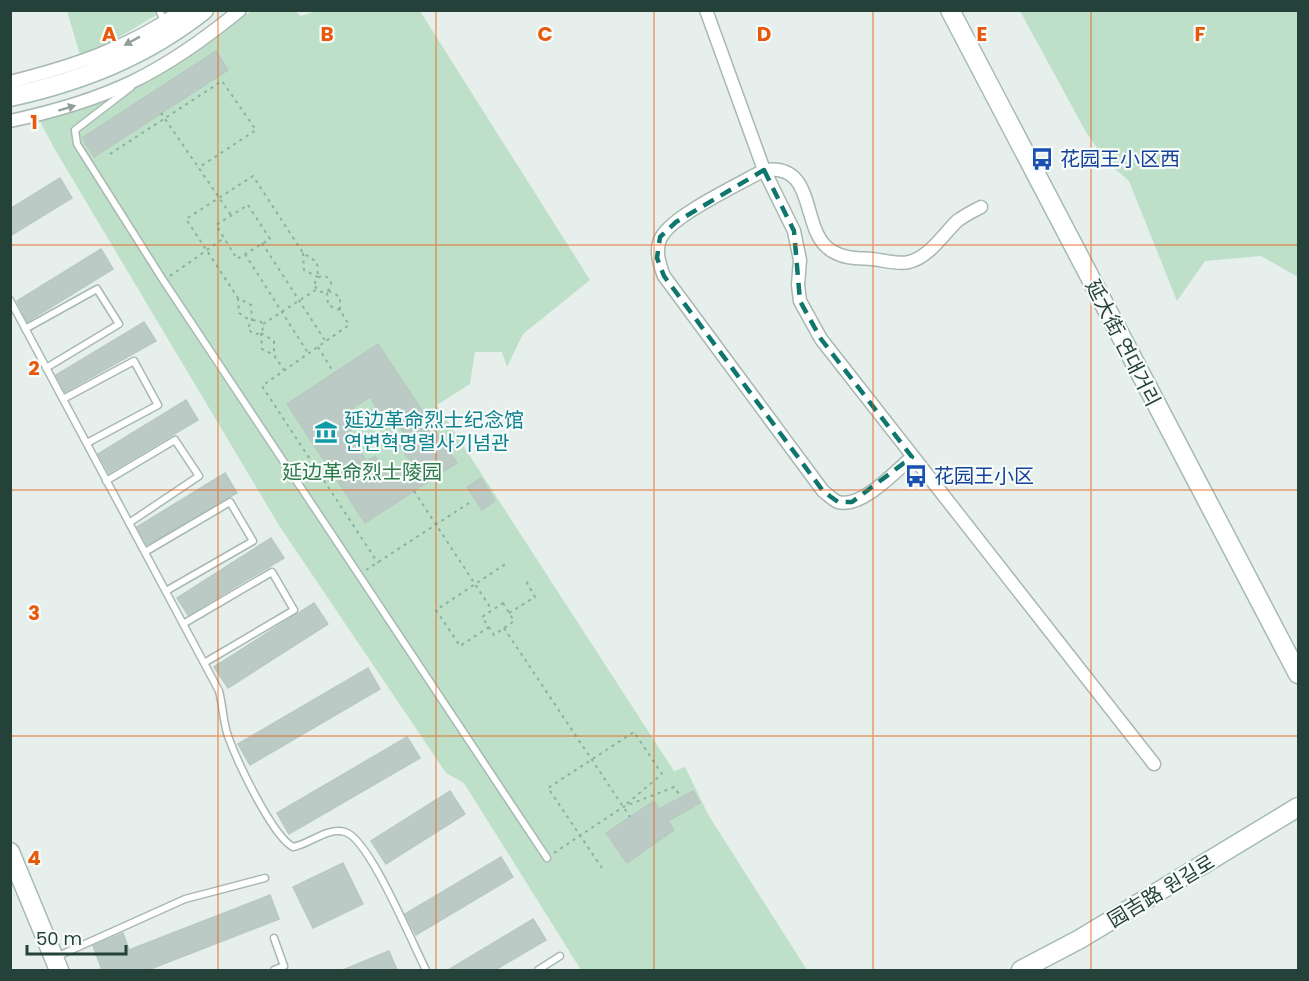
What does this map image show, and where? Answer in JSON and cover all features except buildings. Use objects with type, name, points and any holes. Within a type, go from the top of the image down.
[{"type":"main road","points":[[10,97],[74,81],[110,68],[171,35],[204,10]]},
{"type":"main road","name":"延大街 연대거리","points":[[950,10],[1299,674]]},
{"type":"main road","name":"园吉路 원길로","points":[[1021,970],[1080,939],[1299,807]]},
{"type":"main road","points":[[10,852],[56,964]]},
{"type":"street","points":[[10,82],[100,56],[130,43],[162,16],[182,10]]},
{"type":"street","points":[[10,121],[63,110],[102,97],[141,79],[177,58],[240,10]]},
{"type":"street","points":[[706,10],[764,170],[794,231],[800,260],[798,285],[800,301],[821,339],[1154,764]]},
{"type":"street","points":[[912,457],[866,496],[852,502],[838,502],[823,491],[664,276],[657,258],[660,237],[676,222],[764,170],[780,167],[792,174],[805,195],[820,241],[831,251],[845,257],[908,262],[922,255],[958,221],[981,207]]},
{"type":"lane","points":[[141,79],[75,130],[77,144],[163,280],[547,858]]},
{"type":"lane","points":[[25,329],[97,289],[119,324],[46,368]]},
{"type":"lane","points":[[10,300],[219,691],[228,738],[277,833],[284,842],[293,847],[329,832],[345,831],[354,836],[371,860],[426,970]]},
{"type":"lane","points":[[63,399],[134,361],[158,405],[87,444]]},
{"type":"lane","points":[[106,481],[175,440],[199,476],[129,523]]},
{"type":"lane","points":[[145,552],[230,502],[253,541],[165,591]]},
{"type":"lane","points":[[183,624],[272,572],[294,610],[204,663]]},
{"type":"lane","points":[[56,964],[185,899],[266,878]]},
{"type":"lane","points":[[273,970],[284,966],[274,938]]},
{"type":"lane","points":[[538,970],[560,956]]},
{"type":"path","points":[[110,154],[222,81],[256,130],[198,168]]},
{"type":"path","points":[[161,113],[231,215]]},
{"type":"path","points":[[274,355],[274,341],[261,333],[256,334],[250,331],[251,305],[238,298],[186,219],[253,176],[303,253],[317,262],[318,277],[315,281],[317,289]]},
{"type":"path","points":[[248,205],[270,239],[237,259],[216,225],[231,215],[248,205]]},
{"type":"path","points":[[163,280],[225,238]]},
{"type":"path","points":[[262,243],[326,342]]},
{"type":"path","points":[[303,253],[304,270],[318,277],[325,276],[329,279],[328,305],[340,310]]},
{"type":"path","points":[[245,254],[308,354]]},
{"type":"path","points":[[284,371],[274,355],[262,349],[263,324],[317,289],[327,290],[340,297],[340,310],[349,325],[326,342],[318,347],[284,371],[262,386],[378,563]]},
{"type":"path","points":[[238,298],[239,314],[263,324]]},
{"type":"path","points":[[318,347],[334,373]]},
{"type":"path","points":[[414,491],[492,610]]},
{"type":"path","points":[[359,575],[469,503]]},
{"type":"path","points":[[489,627],[460,646],[436,610],[507,563]]},
{"type":"path","points":[[509,613],[536,597],[526,581]]},
{"type":"path","points":[[503,603],[509,613],[514,621],[494,635],[482,617],[503,603]]},
{"type":"path","points":[[504,628],[630,817]]},
{"type":"path","points":[[547,858],[580,835],[623,807],[662,774],[634,732],[548,788],[580,835],[602,868]]},
{"type":"path","points":[[623,807],[674,787],[681,797]]},
{"type":"highlighted area","points":[[764,170],[794,231],[800,301],[821,339],[912,457],[852,502],[838,502],[823,491],[664,276],[657,258],[660,237],[676,222]]},
{"type":"green space","points":[[67,11],[163,11],[111,42],[80,55]]},
{"type":"green space","name":"延边革命烈士陵园","points":[[252,11],[295,11],[301,16],[316,11],[420,11],[590,280],[523,334],[507,367],[502,352],[475,352],[470,384],[437,405],[674,771],[685,767],[709,816],[807,970],[581,970],[464,783],[446,773],[280,527],[54,148],[40,121],[105,101],[131,89]]},
{"type":"green space","points":[[1020,11],[1298,11],[1298,277],[1261,256],[1205,261],[1177,301],[1129,181],[1106,161],[1086,132]]},
{"type":"place","name":"花园王小区西","points":[[1042,159]]},
{"type":"place","name":"延边革命烈士纪念馆 연변혁명렬사기념관","points":[[326,432]]},
{"type":"place","name":"花园王小区","points":[[916,476]]}]
